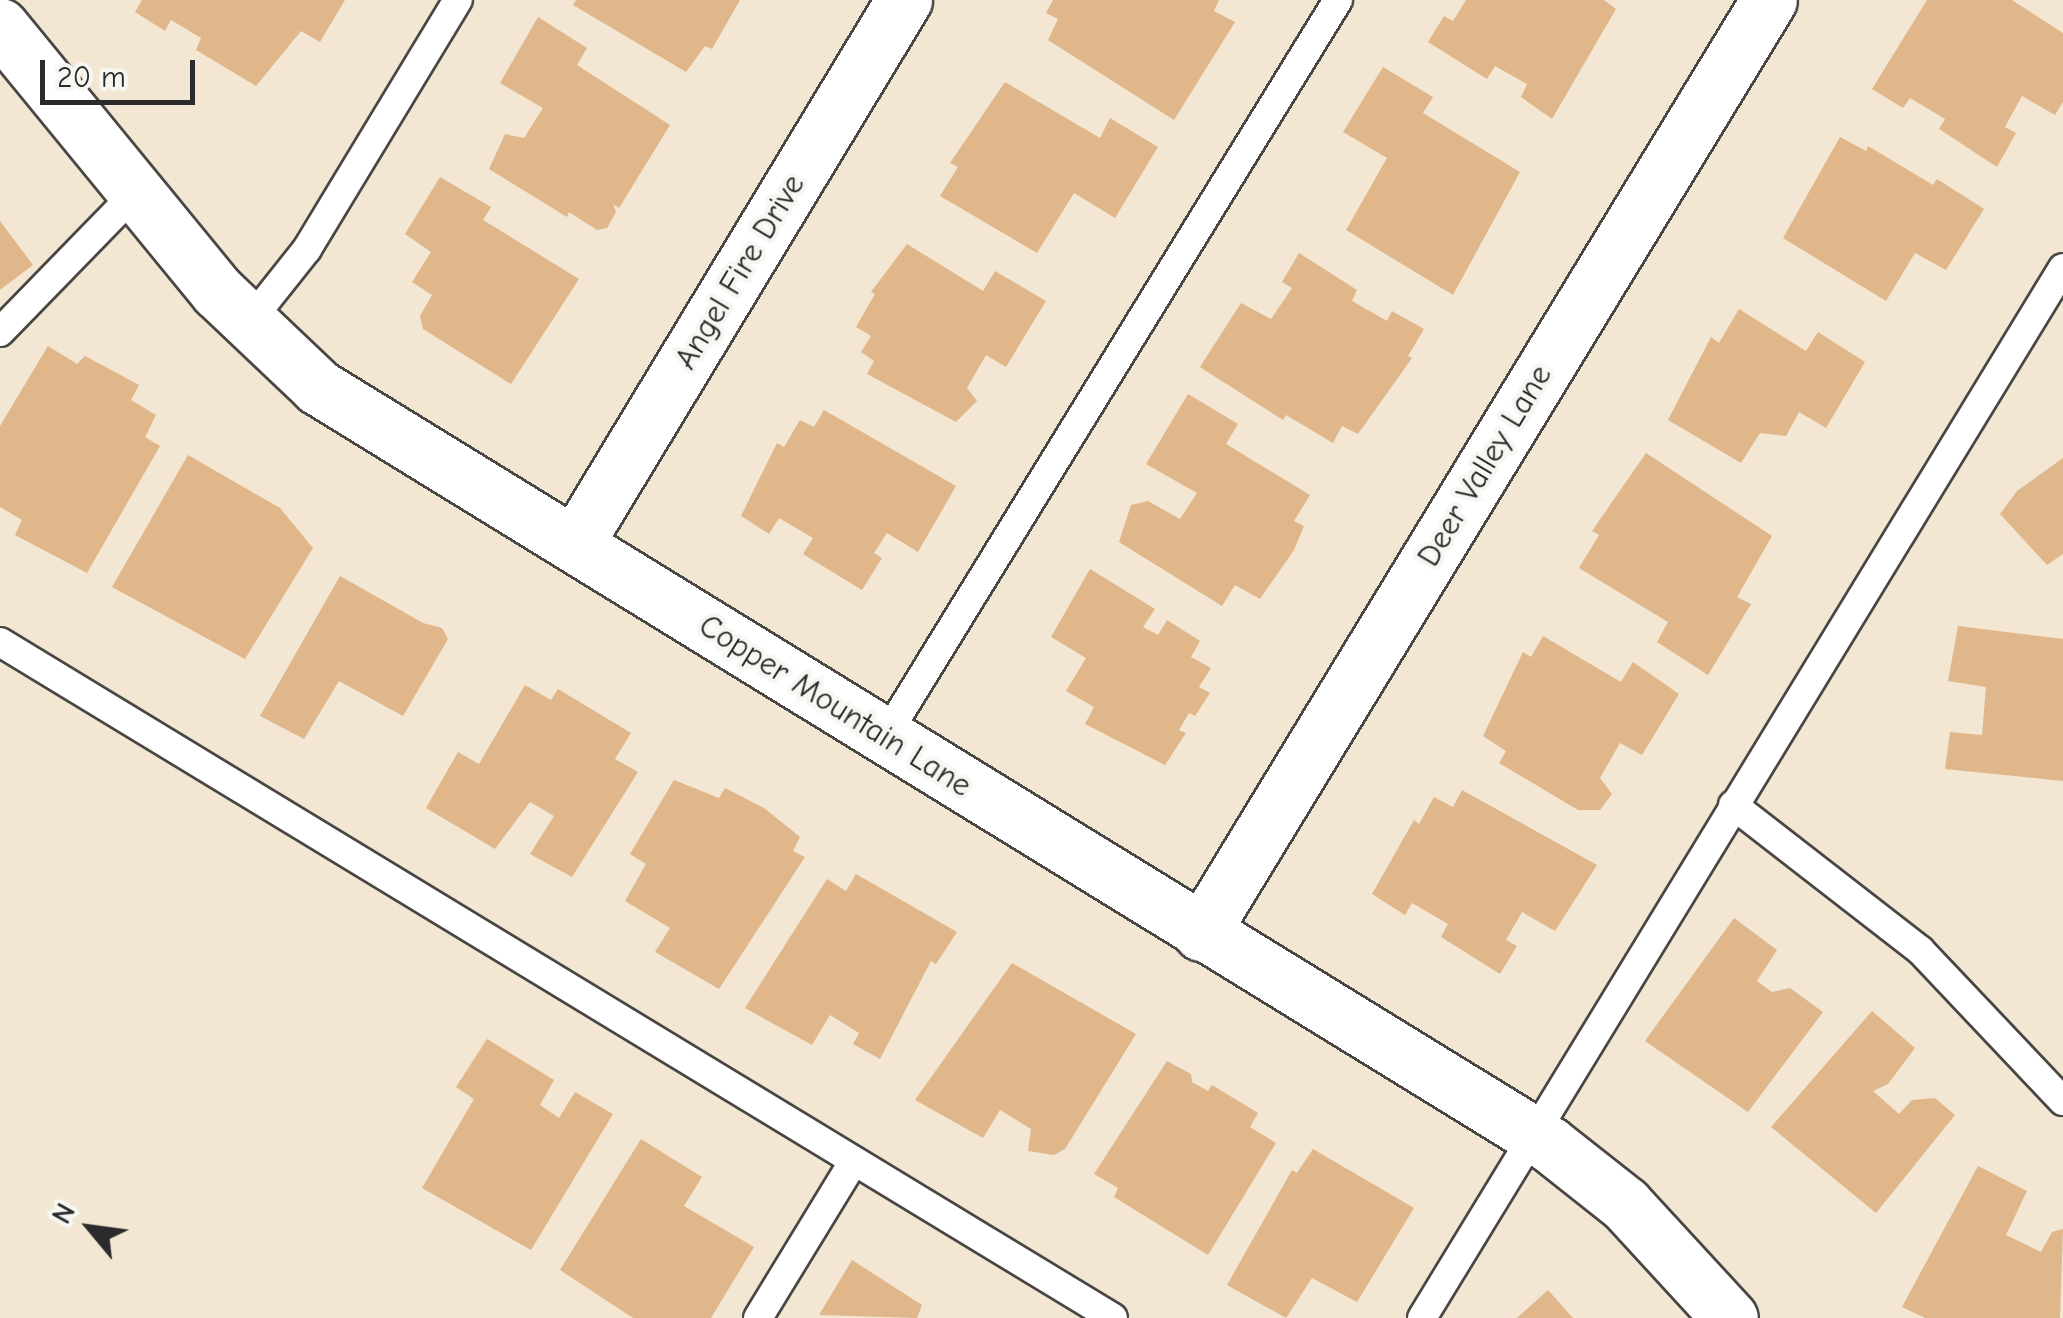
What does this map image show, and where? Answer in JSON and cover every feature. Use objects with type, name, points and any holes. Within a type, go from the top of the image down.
[{"type":"street","name":"Angel Fire Drive","points":[[575,544],[904,0]]},
{"type":"street","name":"Deer Valley Lane","points":[[1201,933],[1769,0]]},
{"type":"street","name":"Copper Mountain Lane","points":[[0,26],[249,322],[318,388],[1536,1136],[1624,1204],[1730,1318]]},
{"type":"lane","points":[[249,322],[306,248],[458,0]]},
{"type":"lane","points":[[886,737],[1338,0]]},
{"type":"lane","points":[[0,332],[136,192]]},
{"type":"lane","points":[[1422,1318],[2063,268]]},
{"type":"lane","points":[[0,642],[723,1077],[852,1164],[1113,1318]]},
{"type":"lane","points":[[1733,805],[1920,950],[2063,1101]]},
{"type":"lane","points":[[758,1318],[852,1164]]},
{"type":"building","points":[[142,0],[345,0],[320,42],[301,31],[256,86],[196,50],[201,38],[171,20],[165,31],[135,12]]},
{"type":"building","points":[[576,0],[740,0],[712,49],[705,46],[686,72],[573,5]]},
{"type":"building","points":[[1053,0],[1219,0],[1214,11],[1235,22],[1174,120],[1048,40],[1058,19],[1046,13]]},
{"type":"building","points":[[1466,0],[1604,0],[1616,9],[1552,119],[1521,97],[1527,84],[1495,66],[1487,79],[1428,42],[1444,16],[1453,21]]},
{"type":"building","points":[[1927,0],[2012,0],[2063,33],[2063,102],[2055,115],[2022,96],[2005,127],[2016,133],[1997,167],[1939,129],[1945,119],[1910,98],[1903,108],[1872,89]]},
{"type":"building","points":[[538,17],[587,48],[577,65],[670,125],[619,208],[613,204],[616,212],[607,228],[597,230],[569,212],[567,217],[489,169],[505,134],[524,138],[543,108],[500,83]]},
{"type":"building","points":[[1383,67],[1433,97],[1423,113],[1520,172],[1453,295],[1346,230],[1387,158],[1343,132]]},
{"type":"building","points":[[1005,82],[1100,138],[1110,118],[1158,147],[1115,218],[1074,193],[1037,253],[940,196],[958,167],[950,163]]},
{"type":"building","points":[[1840,137],[1866,151],[1868,146],[1933,185],[1937,179],[1984,209],[1946,270],[1915,253],[1886,301],[1783,238]]},
{"type":"building","points":[[440,177],[491,207],[483,220],[579,279],[511,384],[423,329],[420,316],[432,295],[412,282],[431,252],[405,234]]},
{"type":"building","points":[[0,221],[33,265],[0,290]]},
{"type":"building","points":[[907,244],[983,291],[995,271],[1046,301],[1006,367],[986,355],[967,388],[977,401],[956,422],[867,374],[874,361],[861,352],[871,336],[856,327],[875,294],[871,292]]},
{"type":"building","points":[[1299,253],[1357,290],[1352,301],[1387,321],[1392,311],[1424,329],[1408,356],[1412,358],[1358,434],[1342,426],[1333,443],[1286,415],[1283,420],[1200,367],[1241,303],[1271,319],[1292,288],[1282,282]]},
{"type":"building","points":[[1739,309],[1806,351],[1818,332],[1865,362],[1826,428],[1799,412],[1786,436],[1760,433],[1741,463],[1668,420],[1711,337],[1719,343]]},
{"type":"building","points":[[48,346],[77,364],[85,356],[139,385],[131,400],[156,415],[145,437],[160,446],[87,573],[15,535],[22,520],[0,507],[0,426]]},
{"type":"building","points":[[1188,394],[1238,424],[1226,444],[1310,495],[1294,521],[1304,526],[1294,550],[1260,599],[1235,585],[1222,606],[1119,542],[1131,505],[1148,501],[1180,519],[1197,493],[1146,464]]},
{"type":"building","points":[[824,410],[956,486],[918,552],[887,533],[874,553],[882,558],[862,590],[803,554],[813,538],[779,518],[769,534],[741,516],[777,443],[784,447],[800,420],[814,427]]},
{"type":"building","points":[[1646,453],[1772,536],[1737,597],[1751,604],[1708,675],[1657,642],[1668,622],[1579,568],[1599,535],[1592,531]]},
{"type":"building","points":[[188,455],[280,508],[313,548],[245,659],[112,587]]},
{"type":"building","points":[[2063,458],[2063,554],[2047,565],[2000,514],[2017,491]]},
{"type":"building","points":[[1090,569],[1155,609],[1143,627],[1158,635],[1167,620],[1200,641],[1191,657],[1211,668],[1199,687],[1210,693],[1195,716],[1189,713],[1179,730],[1186,733],[1165,765],[1085,724],[1094,707],[1066,691],[1086,658],[1051,637]]},
{"type":"building","points":[[340,576],[423,623],[442,628],[448,639],[403,716],[339,681],[304,739],[260,716]]},
{"type":"building","points":[[1958,626],[2063,639],[2063,781],[1945,769],[1950,732],[1982,735],[1986,687],[1948,681]]},
{"type":"building","points":[[1543,636],[1621,682],[1633,662],[1679,694],[1642,755],[1620,743],[1600,778],[1612,794],[1600,810],[1578,810],[1499,763],[1506,751],[1483,736],[1523,652],[1531,657]]},
{"type":"building","points":[[525,685],[551,700],[558,689],[631,733],[615,759],[638,772],[572,877],[530,854],[554,816],[530,802],[495,849],[426,808],[458,752],[479,764]]},
{"type":"building","points":[[674,780],[719,798],[725,788],[764,808],[800,837],[793,851],[805,857],[719,989],[655,952],[670,928],[625,901],[646,864],[630,854]]},
{"type":"building","points":[[1462,790],[1597,865],[1555,931],[1522,912],[1506,940],[1517,946],[1500,974],[1441,937],[1448,924],[1412,903],[1405,915],[1372,894],[1414,820],[1419,824],[1434,797],[1453,807]]},
{"type":"building","points":[[856,874],[957,932],[936,964],[931,961],[880,1059],[853,1044],[859,1033],[830,1015],[812,1045],[745,1008],[827,879],[846,891]]},
{"type":"building","points":[[1734,918],[1777,950],[1757,981],[1772,992],[1790,988],[1823,1012],[1748,1112],[1645,1041]]},
{"type":"building","points":[[1012,963],[1136,1034],[1065,1149],[1054,1155],[1028,1151],[1031,1129],[1000,1110],[983,1138],[915,1100]]},
{"type":"building","points":[[1872,1011],[1915,1048],[1888,1084],[1873,1091],[1899,1114],[1912,1100],[1935,1098],[1955,1115],[1876,1213],[1771,1127]]},
{"type":"building","points":[[487,1039],[554,1080],[540,1105],[559,1118],[575,1092],[613,1114],[531,1250],[422,1188],[474,1099],[456,1087]]},
{"type":"building","points":[[1167,1061],[1191,1074],[1192,1082],[1208,1091],[1212,1085],[1258,1113],[1250,1127],[1276,1143],[1208,1255],[1114,1197],[1118,1188],[1094,1174]]},
{"type":"building","points":[[641,1139],[702,1177],[684,1206],[754,1247],[711,1318],[633,1318],[560,1270]]},
{"type":"building","points":[[1313,1149],[1414,1208],[1357,1302],[1312,1278],[1286,1318],[1227,1285],[1292,1170],[1297,1173]]},
{"type":"building","points":[[1978,1166],[2027,1191],[2006,1235],[2041,1252],[2052,1232],[2063,1229],[2060,1318],[1925,1318],[1902,1307]]},
{"type":"building","points":[[852,1260],[922,1305],[917,1318],[819,1315]]},
{"type":"building","points":[[1548,1290],[1573,1318],[1517,1318]]}]
